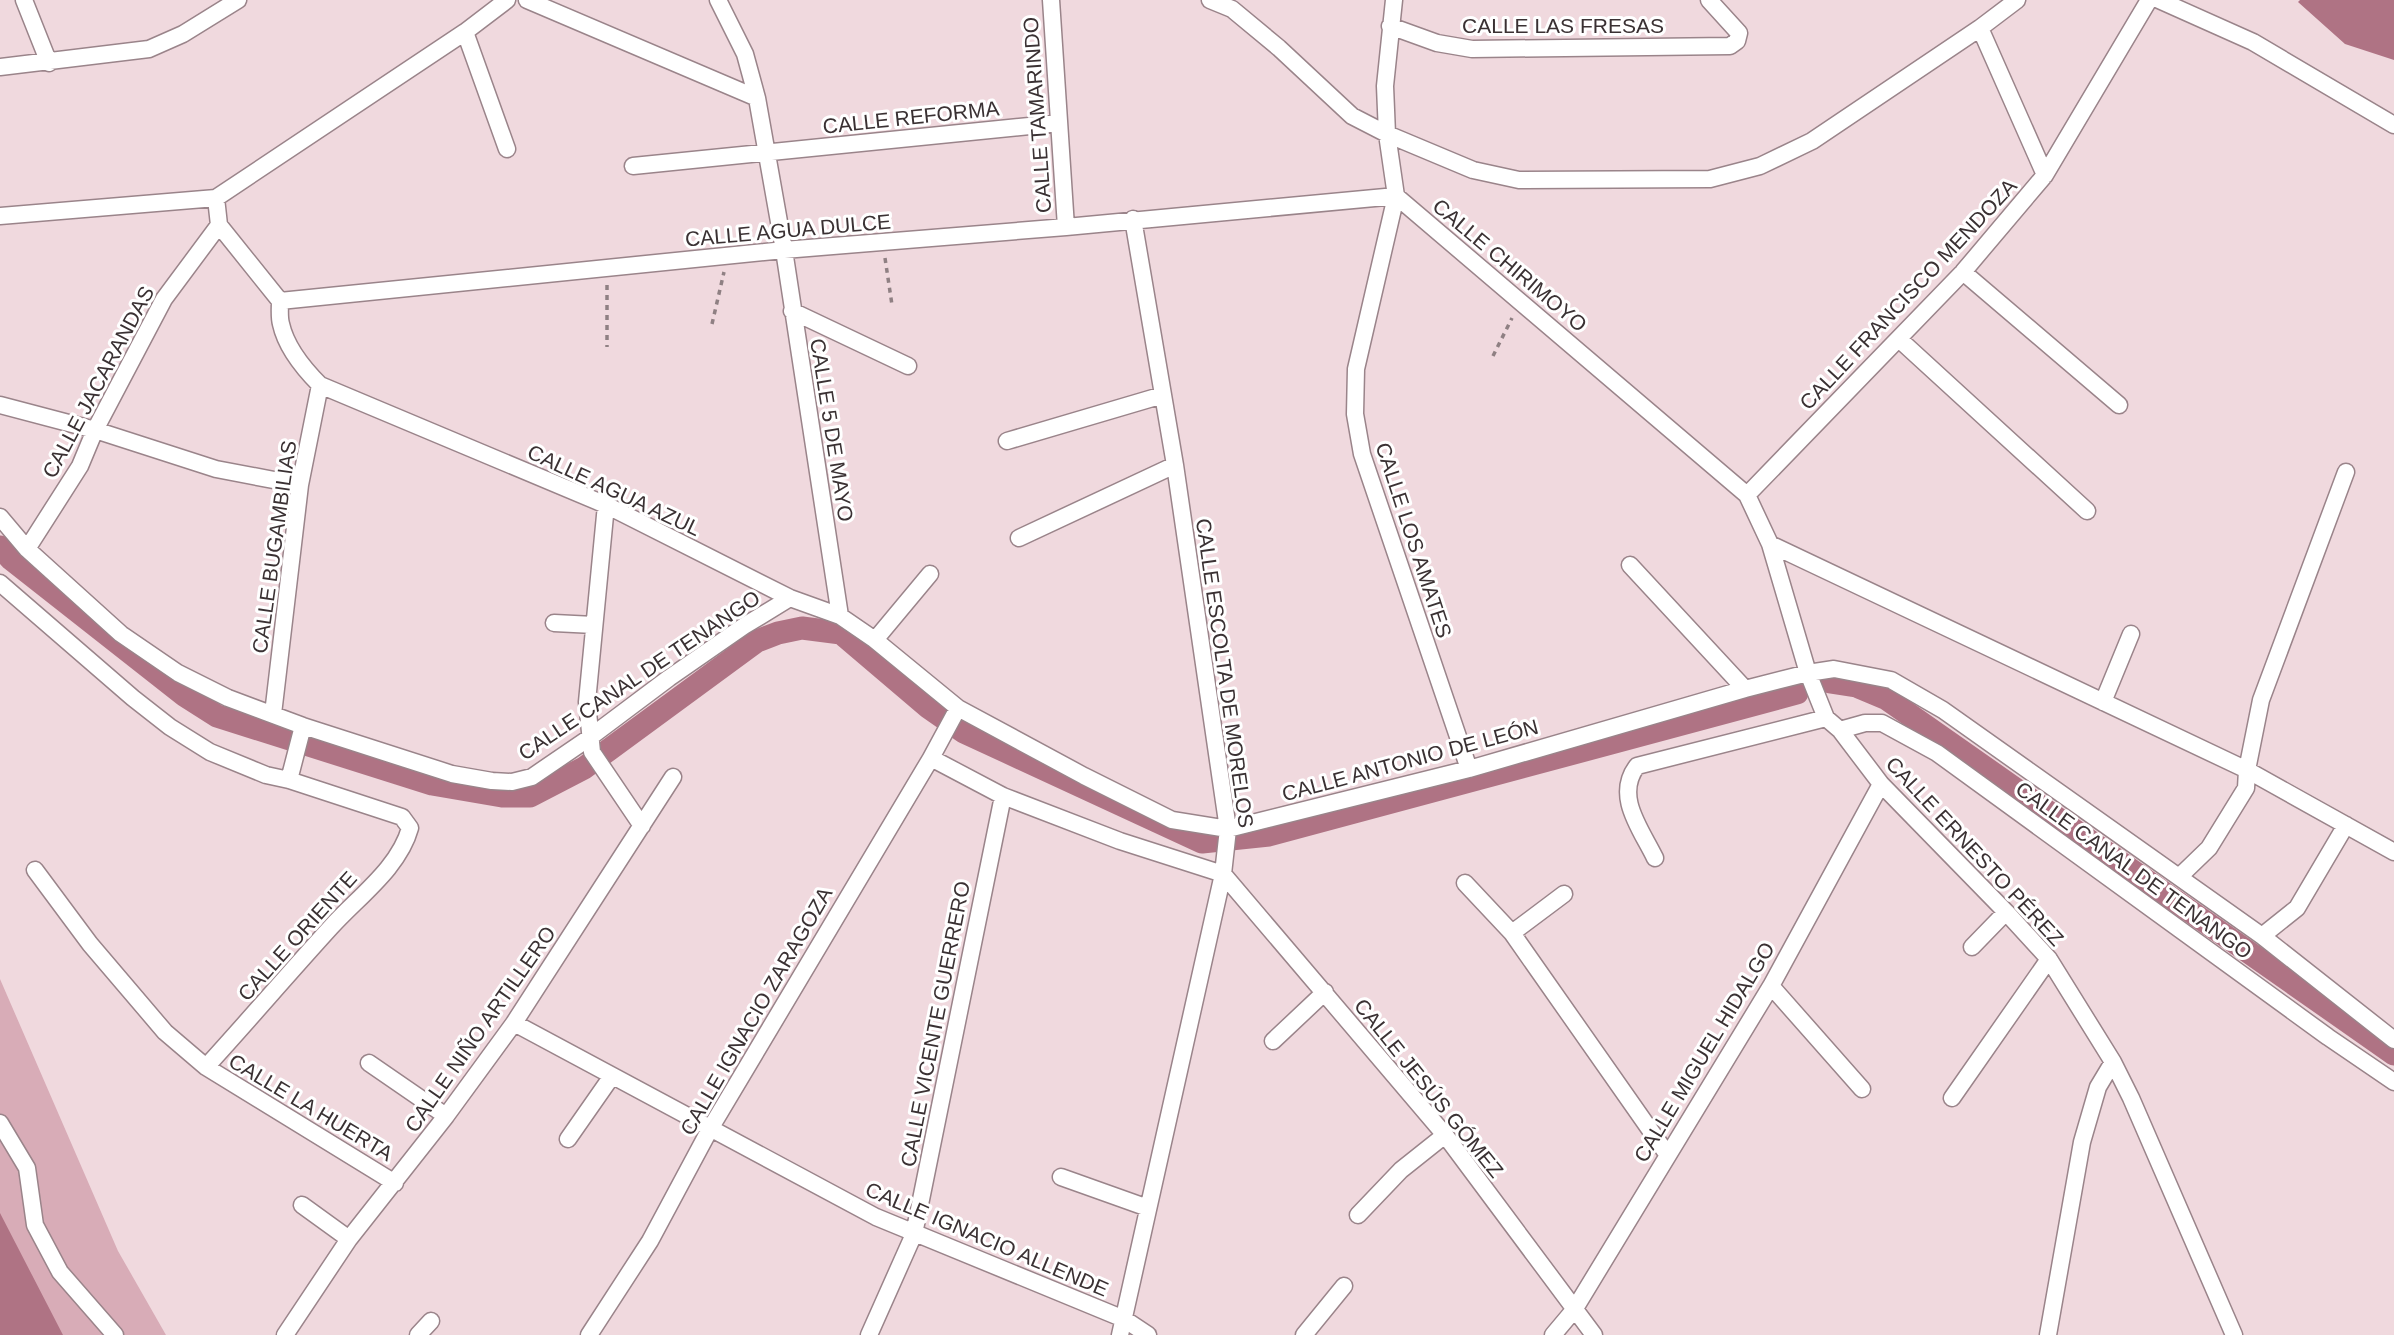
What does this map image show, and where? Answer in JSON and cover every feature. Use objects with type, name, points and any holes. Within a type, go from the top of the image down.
[{"type":"street","points":[[24,0],[49,63]]},
{"type":"street","points":[[0,67],[149,49],[183,34],[238,0]]},
{"type":"street","points":[[0,216],[216,198],[466,32],[507,0]]},
{"type":"street","points":[[527,0],[757,98]]},
{"type":"street","name":"CALLE 5 DE MAYO","points":[[718,0],[745,54],[757,98],[784,250],[840,616]]},
{"type":"street","name":"CALLE TAMARINDO","points":[[1051,0],[1066,227]]},
{"type":"street","points":[[1210,0],[1234,4],[1352,116],[1387,134],[1473,170],[1519,180],[1710,179],[1760,166],[1812,141],[1980,28],[2017,0]]},
{"type":"street","points":[[1394,0],[1385,86],[1387,134],[1396,196]]},
{"type":"street","name":"CALLE LAS FRESAS","points":[[1390,26],[1437,43],[1472,49],[1730,46],[1737,41],[1738,33],[1709,0]]},
{"type":"street","name":"CALLE FRANCISCO MENDOZA","points":[[1747,495],[1964,272],[2045,175],[2149,0]]},
{"type":"street","points":[[2159,0],[2253,42],[2394,125]]},
{"type":"street","points":[[1980,28],[2045,175]]},
{"type":"street","points":[[466,32],[507,149]]},
{"type":"street","name":"CALLE REFORMA","points":[[634,166],[1059,123]]},
{"type":"street","name":"CALLE AGUA DULCE","points":[[280,301],[784,250],[1396,196]]},
{"type":"street","name":"CALLE CHIRIMOYO","points":[[1396,196],[1747,495]]},
{"type":"street","name":"CALLE LOS AMATES","points":[[1396,196],[1356,369],[1355,414],[1362,454],[1469,769]]},
{"type":"street","points":[[216,198],[219,225],[280,301]]},
{"type":"street","name":"CALLE ESCOLTA DE MORELOS","points":[[1122,1327],[1224,869],[1227,834],[1175,465],[1133,219]]},
{"type":"street","name":"CALLE JACARANDAS","points":[[27,549],[80,466],[95,430],[164,299],[219,225]]},
{"type":"street","points":[[1964,272],[2119,405]]},
{"type":"street","name":"CALLE AGUA AZUL","points":[[280,301],[281,323],[290,347],[304,369],[320,385],[606,505],[790,598],[840,616],[876,640],[955,715]]},
{"type":"street","points":[[792,311],[908,366]]},
{"type":"street","points":[[1900,340],[2087,511]]},
{"type":"street","name":"CALLE BUGAMBILIAS","points":[[273,714],[300,485],[320,385]]},
{"type":"street","points":[[1007,441],[1163,395]]},
{"type":"street","points":[[0,405],[95,430],[216,469],[300,485]]},
{"type":"street","points":[[1019,538],[1175,465]]},
{"type":"street","points":[[2179,877],[2209,848],[2246,788],[2246,771],[2261,700],[2346,472]]},
{"type":"street","name":"CALLE ERNESTO PÉREZ","points":[[1747,495],[1770,544],[1808,673],[1820,704],[1881,784],[2049,959],[2113,1062],[2131,1098],[2234,1335]]},
{"type":"street","points":[[606,505],[587,702],[591,745],[642,826],[673,777]]},
{"type":"street","name":"CALLE CANAL DE TENANGO","points":[[0,517],[27,549],[121,634],[178,673],[228,698],[273,714],[300,733],[452,774],[492,781],[512,782],[532,777],[591,745],[669,678],[790,598]]},
{"type":"street","points":[[1770,544],[2246,771],[2394,852]]},
{"type":"street","points":[[1630,565],[1745,688]]},
{"type":"street","points":[[876,640],[930,574]]},
{"type":"street","points":[[0,583],[72,647],[170,727],[210,752],[266,775],[289,780],[300,733]]},
{"type":"street","points":[[554,623],[594,625]]},
{"type":"street","points":[[2103,702],[2131,634]]},
{"type":"street","name":"CALLE ANTONIO DE LEÓN","points":[[955,715],[1172,820],[1227,834],[1469,769],[1745,688],[1808,673],[1834,669],[1891,680],[1942,710],[2262,936],[2394,1040]]},
{"type":"street","points":[[1655,858],[1628,803],[1629,777],[1637,766],[1820,704]]},
{"type":"street","name":"CALLE IGNACIO ZARAGOZA","points":[[590,1335],[650,1241],[710,1129],[955,715]]},
{"type":"street","name":"CALLE CANAL DE TENANGO","points":[[1840,730],[1865,723],[1882,723],[1937,753],[2339,1045],[2394,1082]]},
{"type":"street","points":[[934,753],[1003,796],[1120,841],[1224,869]]},
{"type":"street","name":"CALLE ORIENTE","points":[[206,1068],[405,846],[410,828],[402,817],[289,780]]},
{"type":"street","name":"CALLE MIGUEL HIDALGO","points":[[1553,1335],[1574,1310],[1770,986],[1881,784]]},
{"type":"street","name":"CALLE VICENTE GUERRERO","points":[[869,1335],[914,1234],[1003,796]]},
{"type":"street","points":[[2262,936],[2297,908],[2346,825]]},
{"type":"street","name":"CALLE NIÑO ARTILLERO","points":[[285,1335],[349,1239],[395,1183],[514,1023],[642,826]]},
{"type":"street","name":"CALLE JESÚS GÓMEZ","points":[[1224,869],[1445,1135],[1594,1335]]},
{"type":"street","name":"CALLE LA HUERTA","points":[[34,870],[90,944],[165,1032],[206,1068],[395,1183]]},
{"type":"street","points":[[1465,883],[1512,933],[1667,1154]]},
{"type":"street","points":[[1512,933],[1564,894]]},
{"type":"street","points":[[1972,947],[2006,912]]},
{"type":"street","points":[[1952,1098],[2049,959]]},
{"type":"street","points":[[1770,986],[1862,1089]]},
{"type":"street","points":[[1273,1041],[1325,992]]},
{"type":"street","name":"CALLE IGNACIO ALLENDE","points":[[514,1023],[876,1217],[1122,1327],[1148,1335]]},
{"type":"street","points":[[2049,1335],[2082,1142],[2098,1087],[2113,1062]]},
{"type":"street","points":[[369,1063],[446,1116]]},
{"type":"street","points":[[568,1139],[612,1076]]},
{"type":"street","points":[[0,1123],[27,1168],[34,1225],[60,1272],[115,1335]]},
{"type":"street","points":[[1358,1215],[1401,1170],[1445,1135]]},
{"type":"street","points":[[1061,1177],[1148,1208]]},
{"type":"street","points":[[302,1205],[349,1239]]},
{"type":"street","points":[[1304,1335],[1344,1286]]},
{"type":"street","points":[[418,1335],[431,1321]]},
{"type":"path","points":[[883,242],[891,305]]},
{"type":"path","points":[[712,324],[729,257]]},
{"type":"path","points":[[607,269],[607,347]]},
{"type":"path","points":[[1493,356],[1521,301]]},
{"type":"shaded area","points":[[2394,0],[2394,60],[2345,44],[2298,2]]},
{"type":"shaded area","points":[[0,979],[118,1251],[166,1335],[0,1335]]},
{"type":"shaded area","points":[[0,1213],[63,1335],[0,1335]]},
{"type":"waterway","points":[[0,547],[11,559],[184,695],[217,716],[432,784],[502,796],[530,796],[584,768],[757,641],[802,628],[841,633],[928,707],[964,732],[1202,842],[1269,835],[1797,693]]},
{"type":"waterway","points":[[1830,682],[1856,686],[1887,699],[2394,1054]]}]
